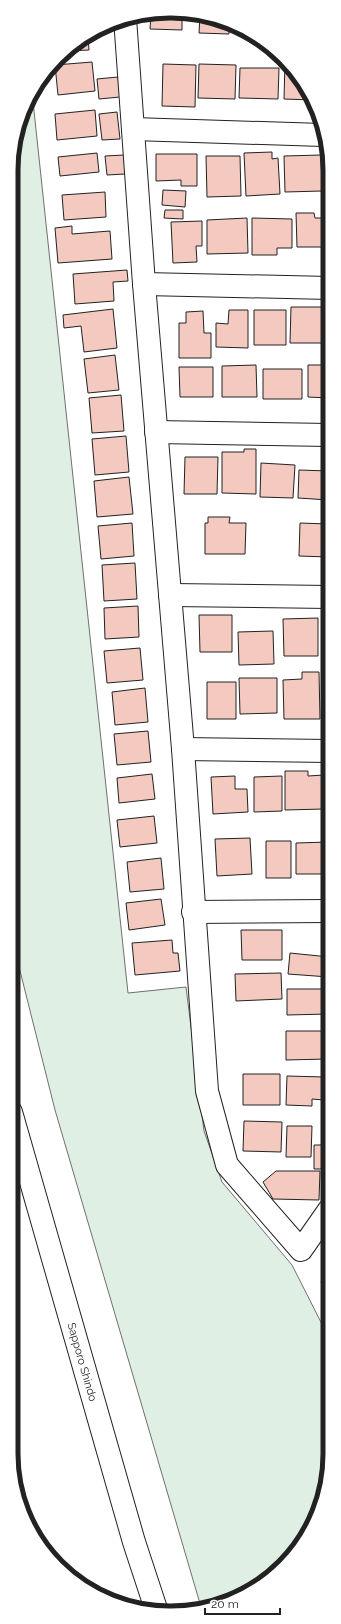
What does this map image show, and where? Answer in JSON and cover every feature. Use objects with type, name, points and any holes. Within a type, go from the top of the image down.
[{"type":"street","points":[[125,25],[144,284],[170,595],[207,1091],[227,1165],[301,1250],[323,1219]]},
{"type":"street","points":[[133,129],[319,136]]},
{"type":"street","points":[[144,284],[323,288]]},
{"type":"street","points":[[156,432],[323,435]]},
{"type":"street","points":[[170,595],[323,597]]},
{"type":"street","points":[[182,749],[323,751]]},
{"type":"street","points":[[193,912],[323,911]]},
{"type":"street","name":"Sapporo Shindo","points":[[18,1136],[134,1542],[155,1605]]},
{"type":"green space","points":[[33,105],[128,993],[186,987],[204,1131],[222,1182],[292,1265],[323,1326],[323,1463],[315,1503],[303,1530],[285,1554],[271,1568],[247,1586],[220,1598],[200,1603],[55,1110],[18,963],[18,161],[23,131]]},
{"type":"building","points":[[182,18],[182,30],[150,29],[151,19]]},
{"type":"building","points":[[200,21],[229,30],[229,34],[199,33]]},
{"type":"building","points":[[88,42],[89,50],[77,51]]},
{"type":"building","points":[[92,62],[95,91],[58,95],[56,71],[62,64]]},
{"type":"building","points":[[163,64],[196,65],[195,107],[162,106]]},
{"type":"building","points":[[199,64],[236,65],[235,99],[198,98]]},
{"type":"building","points":[[240,68],[279,68],[278,99],[239,98]]},
{"type":"building","points":[[285,70],[306,100],[284,99]]},
{"type":"building","points":[[118,77],[120,97],[99,99],[97,79]]},
{"type":"building","points":[[95,110],[97,136],[57,140],[55,114]]},
{"type":"building","points":[[117,112],[120,139],[102,140],[99,114]]},
{"type":"building","points":[[272,152],[272,159],[278,158],[280,194],[246,196],[244,153]]},
{"type":"building","points":[[97,153],[99,172],[60,176],[58,157]]},
{"type":"building","points":[[156,154],[197,154],[197,186],[181,186],[181,180],[156,181]]},
{"type":"building","points":[[124,155],[125,174],[107,175],[105,156]]},
{"type":"building","points":[[321,155],[322,191],[285,192],[284,156]]},
{"type":"building","points":[[206,156],[240,156],[241,196],[207,197]]},
{"type":"building","points":[[163,190],[186,191],[185,207],[162,205]]},
{"type":"building","points":[[105,192],[106,217],[64,220],[62,195]]},
{"type":"building","points":[[165,210],[183,210],[183,219],[164,218]]},
{"type":"building","points":[[296,213],[314,213],[315,218],[323,218],[323,247],[297,247]]},
{"type":"building","points":[[247,218],[248,253],[207,254],[207,220]]},
{"type":"building","points":[[252,218],[292,219],[292,248],[277,248],[277,255],[252,255]]},
{"type":"building","points":[[202,221],[202,246],[196,246],[197,262],[173,263],[171,222]]},
{"type":"building","points":[[72,226],[72,234],[110,231],[112,259],[58,263],[55,228]]},
{"type":"building","points":[[127,270],[128,281],[113,282],[114,301],[75,304],[73,274]]},
{"type":"building","points":[[291,307],[323,307],[323,343],[290,343]]},
{"type":"building","points":[[113,309],[117,348],[84,352],[81,326],[64,328],[63,315]]},
{"type":"building","points":[[229,310],[248,310],[248,348],[216,347],[216,323],[228,324]]},
{"type":"building","points":[[254,310],[286,310],[286,345],[254,345]]},
{"type":"building","points":[[203,311],[204,333],[211,333],[211,358],[179,358],[179,323],[186,323],[186,312]]},
{"type":"building","points":[[115,355],[119,390],[88,393],[84,359]]},
{"type":"building","points":[[256,365],[257,397],[222,397],[222,366]]},
{"type":"building","points":[[308,365],[323,365],[323,398],[308,397]]},
{"type":"building","points":[[179,367],[213,367],[213,397],[180,397]]},
{"type":"building","points":[[263,369],[302,369],[302,399],[263,399]]},
{"type":"building","points":[[121,395],[124,431],[92,433],[89,398]]},
{"type":"building","points":[[126,436],[129,472],[95,475],[92,439]]},
{"type":"building","points":[[244,449],[256,449],[256,494],[222,493],[222,452],[244,452]]},
{"type":"building","points":[[185,457],[218,457],[217,494],[184,494]]},
{"type":"building","points":[[261,463],[295,465],[293,498],[260,497]]},
{"type":"building","points":[[299,470],[323,471],[323,500],[298,498]]},
{"type":"building","points":[[129,477],[133,514],[97,517],[94,481]]},
{"type":"building","points":[[208,517],[230,517],[229,523],[246,523],[245,554],[205,554],[205,523],[208,523]]},
{"type":"building","points":[[132,523],[134,556],[101,559],[98,526]]},
{"type":"building","points":[[300,523],[323,524],[323,557],[299,556]]},
{"type":"building","points":[[135,563],[137,599],[104,601],[102,565]]},
{"type":"building","points":[[138,606],[139,637],[105,639],[104,608]]},
{"type":"building","points":[[199,615],[232,615],[232,652],[200,652]]},
{"type":"building","points":[[318,618],[318,656],[284,656],[283,619]]},
{"type":"building","points":[[273,631],[274,664],[239,665],[238,632]]},
{"type":"building","points":[[140,648],[143,680],[107,683],[104,651]]},
{"type":"building","points":[[302,672],[319,672],[320,719],[284,719],[283,680],[302,679]]},
{"type":"building","points":[[239,678],[277,678],[277,713],[240,714]]},
{"type":"building","points":[[207,682],[236,682],[236,719],[207,719]]},
{"type":"building","points":[[145,688],[148,722],[115,725],[112,692]]},
{"type":"building","points":[[148,731],[151,762],[117,765],[114,734]]},
{"type":"building","points":[[285,771],[308,771],[308,776],[323,775],[323,809],[285,810]]},
{"type":"building","points":[[152,774],[155,799],[119,803],[117,778]]},
{"type":"building","points":[[235,776],[235,789],[247,789],[248,812],[213,814],[211,777]]},
{"type":"building","points":[[282,776],[282,811],[254,812],[254,777]]},
{"type":"building","points":[[154,816],[157,843],[120,847],[117,820]]},
{"type":"building","points":[[250,838],[252,874],[217,876],[215,839]]},
{"type":"building","points":[[266,841],[291,841],[291,878],[266,878]]},
{"type":"building","points":[[323,842],[323,874],[296,874],[296,843]]},
{"type":"building","points":[[161,858],[164,889],[130,892],[127,862]]},
{"type":"building","points":[[161,899],[165,925],[129,930],[126,903]]},
{"type":"building","points":[[241,930],[282,930],[282,960],[242,960]]},
{"type":"building","points":[[172,940],[173,953],[178,953],[180,971],[135,975],[132,943]]},
{"type":"building","points":[[290,953],[323,956],[323,977],[288,974]]},
{"type":"building","points":[[281,973],[282,999],[236,1001],[235,974]]},
{"type":"building","points":[[287,989],[323,989],[323,1014],[287,1015]]},
{"type":"building","points":[[286,1031],[323,1031],[323,1059],[286,1060]]},
{"type":"building","points":[[243,1074],[280,1074],[280,1105],[243,1105]]},
{"type":"building","points":[[287,1076],[323,1077],[323,1100],[312,1099],[312,1106],[286,1105]]},
{"type":"building","points":[[244,1121],[282,1122],[281,1152],[243,1151]]},
{"type":"building","points":[[287,1126],[312,1126],[311,1157],[286,1157]]},
{"type":"building","points":[[314,1145],[323,1145],[323,1169],[314,1169]]},
{"type":"building","points":[[276,1171],[320,1171],[319,1200],[273,1199],[263,1182]]}]
